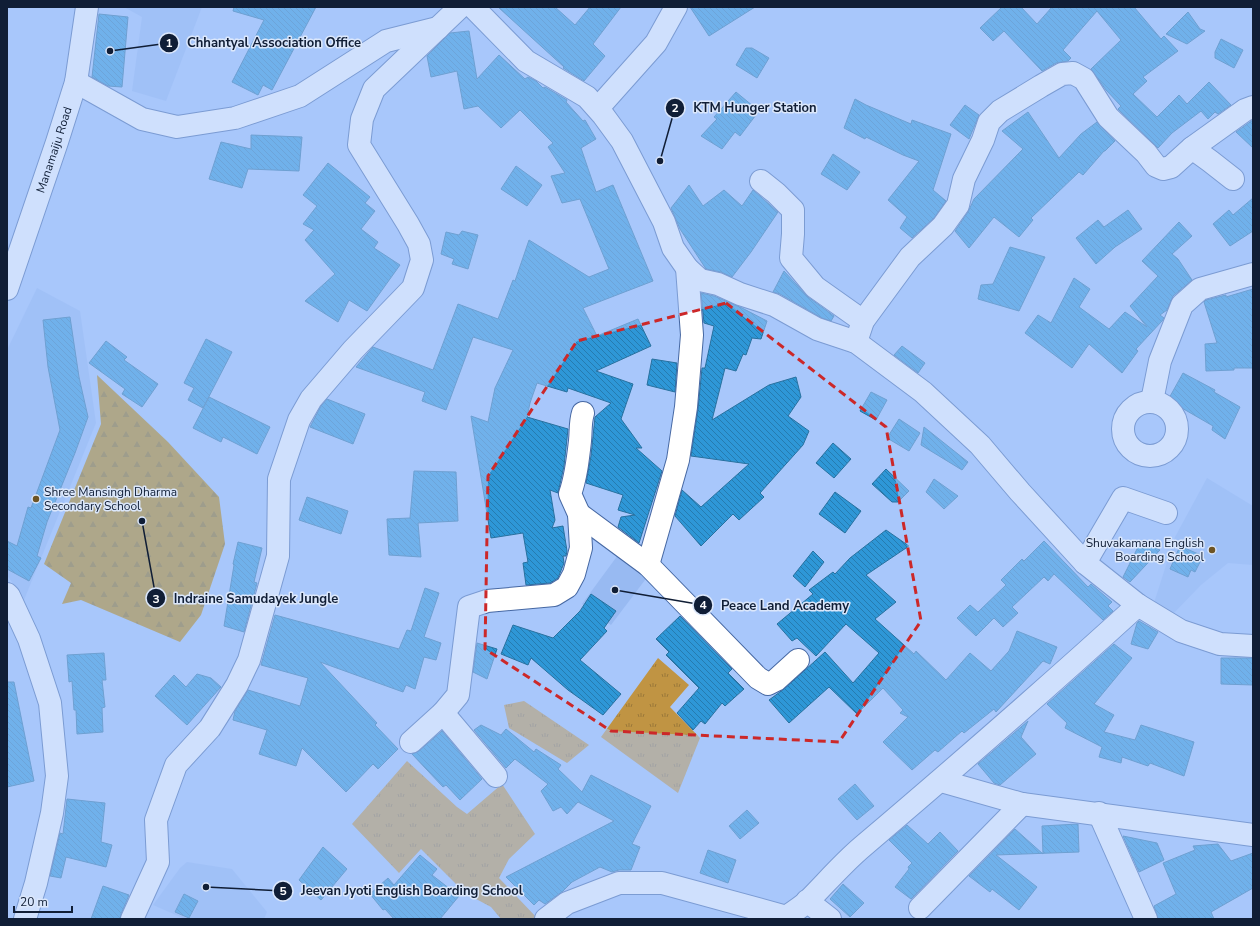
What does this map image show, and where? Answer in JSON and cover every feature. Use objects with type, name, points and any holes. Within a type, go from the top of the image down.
[{"type":"street","name":"Manamaiju Road","points":[[7,289],[76,82],[87,7]]},
{"type":"street","points":[[132,919],[158,862],[156,820],[176,765],[210,728],[249,660],[278,556],[279,479],[299,420],[311,399],[354,350],[413,288],[422,260],[419,244],[359,146],[362,119],[374,89],[460,7]]},
{"type":"street","points":[[474,7],[526,61],[587,97],[598,108],[622,141],[664,222],[673,248],[687,268],[700,280],[718,284],[740,294],[774,305],[817,329],[856,342],[923,392],[980,445],[1020,492],[1085,562],[1138,605],[1181,631],[1220,644],[1253,646]]},
{"type":"street","points":[[598,108],[656,43],[676,7]]},
{"type":"street","points":[[76,82],[142,119],[177,126],[236,118],[300,96],[386,41],[439,27]]},
{"type":"street","points":[[856,342],[863,321],[910,257],[943,226],[958,205],[964,179],[983,140],[989,122],[1000,111],[1062,74],[1073,73],[1084,79],[1108,117],[1146,153],[1156,166],[1163,169],[1171,167],[1192,148],[1245,110],[1253,107]]},
{"type":"street","points":[[1192,148],[1233,180]]},
{"type":"street","points":[[761,180],[793,210],[792,258],[815,287],[863,321]]},
{"type":"street","points":[[648,565],[678,460],[686,407],[692,335],[687,268]]},
{"type":"street","points":[[1152,401],[1160,360],[1182,305],[1200,289],[1253,274]]},
{"type":"street","points":[[411,742],[443,713],[458,695],[469,607],[487,601],[554,595],[568,588],[574,574],[581,548],[578,514],[570,494],[576,477],[583,413]]},
{"type":"street","points":[[1085,562],[1123,498],[1166,513]]},
{"type":"street","points":[[578,514],[648,565],[758,678],[768,684],[776,680],[798,660]]},
{"type":"street","points":[[7,594],[10,596],[29,639],[50,703],[57,776],[52,813],[36,882],[25,919]]},
{"type":"street","points":[[546,919],[567,902],[619,883],[662,883],[785,918],[807,901],[859,849],[1044,691],[1138,605]]},
{"type":"street","points":[[443,713],[496,776]]},
{"type":"street","points":[[941,780],[1022,804],[1099,813],[1253,835]]},
{"type":"street","points":[[920,908],[1022,804]]},
{"type":"street","points":[[1099,813],[1146,919]]},
{"type":"street","points":[[807,901],[830,919]]},
{"type":"highlighted area","points":[[726,303],[886,427],[921,621],[839,742],[611,731],[485,649],[488,476],[577,341]]},
{"type":"shaded area","points":[[124,7],[202,7],[166,101],[132,91],[142,17]]},
{"type":"shaded area","name":"Shree Mansingh Dharma Secondary School","points":[[37,288],[80,311],[96,423],[24,600],[7,575],[7,350]]},
{"type":"shaded area","name":"Shuvakamana English Boarding School","points":[[1207,478],[1253,506],[1253,565],[1228,563],[1201,585],[1171,616],[1153,606],[1175,537]]},
{"type":"shaded area","points":[[618,555],[648,576],[611,625],[582,604]]},
{"type":"shaded area","points":[[187,862],[232,869],[267,912],[264,919],[185,919],[153,905],[180,868]]},
{"type":"green space","points":[[97,375],[168,442],[219,497],[225,544],[201,615],[180,642],[81,600],[62,604],[71,583],[44,564],[101,424]]},
{"type":"green space","points":[[658,658],[689,685],[670,707],[700,738],[678,793],[601,737]]},
{"type":"green space","points":[[524,701],[589,745],[567,763],[509,728],[504,705]]},
{"type":"green space","points":[[407,761],[457,807],[467,814],[502,784],[535,834],[509,859],[499,878],[538,919],[501,919],[491,907],[465,893],[421,849],[399,873],[352,824]]},
{"type":"building","points":[[234,7],[316,7],[272,90],[263,85],[258,95],[232,82],[264,20],[233,11]]},
{"type":"building","points":[[498,7],[555,7],[575,25],[590,7],[621,7],[593,44],[605,56],[584,81],[563,68],[564,67]]},
{"type":"building","points":[[690,7],[755,7],[709,36]]},
{"type":"building","points":[[1002,7],[1021,7],[1037,24],[1052,7],[1134,7],[1161,39],[1164,36],[1178,51],[1143,77],[1147,81],[1133,94],[1157,117],[1179,95],[1187,104],[1209,82],[1231,105],[1218,114],[1215,112],[1208,119],[1201,111],[1172,133],[1158,148],[1118,109],[1121,106],[1106,90],[1091,69],[1121,40],[1097,11],[1063,50],[1071,58],[1068,61],[1056,63],[1042,71],[1004,31],[993,41],[980,28]]},
{"type":"building","points":[[1188,12],[1200,29],[1205,31],[1187,44],[1166,34]]},
{"type":"building","points":[[99,14],[128,17],[122,87],[108,86],[92,77]]},
{"type":"building","points":[[469,31],[477,79],[499,55],[525,79],[528,77],[536,81],[543,88],[545,87],[567,100],[566,102],[583,121],[585,120],[596,139],[581,148],[596,192],[613,185],[653,281],[583,308],[597,336],[638,319],[651,346],[596,371],[633,384],[621,419],[642,448],[636,448],[662,471],[639,543],[618,527],[621,517],[635,515],[618,510],[623,495],[586,483],[591,456],[595,417],[611,403],[568,388],[567,392],[537,383],[530,403],[527,417],[568,429],[564,466],[558,493],[550,490],[555,520],[552,528],[563,526],[567,551],[566,556],[563,556],[564,563],[558,578],[550,583],[526,585],[523,563],[528,562],[523,533],[491,538],[471,416],[488,422],[495,388],[513,350],[473,337],[446,410],[422,401],[425,392],[356,367],[373,347],[433,370],[458,304],[498,319],[513,280],[515,281],[529,240],[589,277],[609,269],[580,199],[562,203],[551,176],[565,173],[548,147],[553,143],[520,110],[501,128],[478,106],[464,109],[457,71],[431,77],[427,56],[450,33]]},
{"type":"building","points":[[1221,39],[1243,50],[1234,68],[1215,58],[1215,52]]},
{"type":"building","points":[[746,48],[752,48],[769,58],[757,78],[736,65]]},
{"type":"building","points":[[736,92],[759,111],[740,136],[735,132],[722,149],[701,136],[717,119],[714,117]]},
{"type":"building","points":[[855,99],[911,124],[912,120],[951,134],[933,190],[946,201],[934,218],[912,238],[900,228],[907,217],[888,200],[919,161],[866,137],[865,139],[844,128]]},
{"type":"building","points":[[965,105],[979,115],[969,139],[950,125]]},
{"type":"building","points":[[1028,112],[1059,158],[1081,134],[1097,122],[1115,141],[1083,175],[1079,172],[1031,218],[1033,220],[1019,237],[994,217],[969,248],[955,231],[968,212],[974,199],[1023,149],[1002,131]]},
{"type":"building","points":[[1253,120],[1253,148],[1236,132]]},
{"type":"building","points":[[251,135],[302,137],[299,171],[248,169],[242,188],[209,179],[221,142],[251,149]]},
{"type":"building","points":[[833,154],[860,172],[847,190],[821,174]]},
{"type":"building","points":[[328,163],[370,197],[365,203],[375,211],[361,229],[378,242],[374,248],[400,265],[367,311],[349,300],[338,322],[305,301],[335,274],[305,240],[314,230],[303,224],[317,206],[303,195]]},
{"type":"building","points":[[516,166],[542,185],[527,206],[501,189]]},
{"type":"building","points":[[689,185],[703,206],[724,190],[742,206],[753,190],[778,212],[732,277],[721,272],[706,269],[680,229],[671,208]]},
{"type":"building","points":[[1253,198],[1253,231],[1230,246],[1213,224],[1229,210],[1233,215]]},
{"type":"building","points":[[1128,210],[1142,229],[1115,247],[1096,264],[1076,238],[1098,220],[1104,227]]},
{"type":"building","points":[[1179,222],[1192,236],[1172,254],[1178,259],[1192,280],[1173,296],[1167,310],[1160,315],[1164,318],[1136,349],[1138,351],[1122,373],[1089,344],[1072,368],[1025,333],[1038,315],[1051,323],[1074,278],[1090,289],[1079,307],[1109,329],[1125,312],[1147,327],[1130,306],[1158,276],[1142,261]]},
{"type":"building","points":[[462,231],[478,235],[468,269],[452,264],[454,259],[441,254],[446,232],[459,235]]},
{"type":"building","points":[[1010,247],[1045,257],[1019,311],[978,299],[981,285],[993,284]]},
{"type":"building","points":[[784,271],[808,297],[834,316],[831,321],[822,318],[780,294],[773,292]]},
{"type":"building","points":[[1253,289],[1253,368],[1234,368],[1234,370],[1206,371],[1205,344],[1217,343],[1204,302],[1206,300],[1226,295],[1226,297]]},
{"type":"building","points":[[701,293],[714,296],[767,321],[761,339],[752,338],[746,355],[743,354],[736,371],[725,368],[712,420],[769,385],[796,377],[801,397],[788,416],[809,431],[803,445],[760,493],[764,497],[739,520],[733,514],[701,546],[675,516],[682,490],[701,507],[749,464],[691,456],[702,368],[705,368],[714,326],[704,323]]},
{"type":"building","points":[[70,317],[79,377],[88,417],[47,522],[37,556],[41,558],[29,581],[7,569],[7,541],[17,546],[28,507],[31,508],[60,430],[48,367],[43,320]]},
{"type":"building","points":[[206,339],[232,352],[203,408],[188,400],[194,388],[184,383]]},
{"type":"building","points":[[106,341],[127,357],[124,360],[158,384],[142,407],[122,394],[125,389],[89,363]]},
{"type":"building","points":[[902,346],[925,363],[918,373],[894,355]]},
{"type":"building","points":[[652,359],[677,363],[675,392],[647,385]]},
{"type":"building","points":[[1183,373],[1215,390],[1214,392],[1240,407],[1225,439],[1212,430],[1213,426],[1168,400]]},
{"type":"building","points":[[871,392],[887,400],[876,420],[860,411]]},
{"type":"building","points":[[209,397],[270,427],[257,454],[223,437],[221,442],[193,428]]},
{"type":"building","points":[[327,399],[365,414],[353,444],[310,427],[321,406]]},
{"type":"building","points":[[899,419],[920,433],[909,451],[887,438]]},
{"type":"building","points":[[924,427],[968,462],[962,470],[921,445]]},
{"type":"building","points":[[833,443],[851,459],[834,478],[816,463]]},
{"type":"building","points":[[886,469],[909,491],[898,502],[892,502],[872,484]]},
{"type":"building","points":[[414,471],[456,472],[458,521],[418,523],[421,557],[389,555],[387,519],[410,518]]},
{"type":"building","points":[[934,479],[958,496],[944,509],[926,492]]},
{"type":"building","points":[[835,492],[861,511],[845,533],[819,514]]},
{"type":"building","points":[[307,497],[348,511],[341,534],[299,520]]},
{"type":"building","points":[[886,530],[909,546],[866,575],[896,602],[875,619],[914,654],[916,651],[946,680],[970,653],[991,671],[1009,651],[1017,631],[1057,647],[1050,664],[1043,661],[996,712],[994,709],[964,733],[962,731],[938,752],[935,750],[912,770],[883,742],[908,717],[900,713],[903,710],[883,688],[857,714],[829,687],[789,723],[769,700],[784,689],[825,652],[853,683],[879,653],[846,624],[816,656],[797,638],[792,641],[777,624],[813,594],[809,590],[833,572],[835,574],[850,558]]},
{"type":"building","points":[[1044,541],[1088,587],[1091,584],[1112,602],[1108,606],[1113,611],[1103,620],[1054,574],[1048,581],[1044,577],[1012,607],[1018,613],[1003,627],[994,618],[976,636],[957,618],[970,605],[978,612],[1006,585],[1001,580],[1022,559],[1024,561]]},
{"type":"building","points":[[1141,541],[1160,550],[1130,582],[1123,577]]},
{"type":"building","points":[[238,542],[262,548],[254,582],[257,583],[244,632],[224,626],[233,564]]},
{"type":"building","points":[[1180,546],[1203,556],[1195,572],[1191,570],[1188,577],[1170,569]]},
{"type":"building","points":[[813,551],[824,562],[805,587],[793,576]]},
{"type":"building","points":[[425,588],[439,593],[424,637],[441,643],[436,660],[424,657],[415,689],[406,685],[403,692],[320,662],[377,723],[375,725],[398,749],[378,769],[373,764],[346,792],[302,748],[296,766],[259,754],[267,730],[233,720],[235,711],[248,690],[300,706],[308,678],[261,665],[275,615],[399,649],[407,630],[411,631]]},
{"type":"building","points":[[591,594],[616,611],[604,628],[607,631],[580,660],[621,694],[603,715],[568,690],[531,658],[528,665],[501,654],[513,625],[553,638],[580,611]]},
{"type":"building","points":[[680,616],[732,669],[728,673],[744,689],[725,706],[722,703],[705,724],[701,721],[693,730],[677,713],[699,688],[666,655],[669,652],[656,639]]},
{"type":"building","points":[[1139,621],[1158,632],[1148,649],[1131,644],[1137,623]]},
{"type":"building","points":[[477,643],[497,649],[487,679],[473,672]]},
{"type":"building","points":[[1114,644],[1132,658],[1094,704],[1114,715],[1104,732],[1135,740],[1141,725],[1194,742],[1184,776],[1150,763],[1148,766],[1122,757],[1121,763],[1099,757],[1102,747],[1065,728],[1067,723],[1047,704]]},
{"type":"building","points":[[104,653],[106,680],[102,680],[105,707],[102,708],[103,732],[77,734],[76,710],[74,710],[72,681],[69,682],[67,655]]},
{"type":"building","points":[[1221,658],[1253,658],[1253,685],[1221,684]]},
{"type":"building","points":[[197,674],[211,678],[221,687],[187,725],[155,696],[174,675],[186,687]]},
{"type":"building","points":[[7,682],[14,682],[34,781],[7,787]]},
{"type":"building","points":[[1028,721],[1021,737],[1036,754],[1000,785],[994,783],[978,764]]},
{"type":"building","points":[[481,725],[501,735],[506,729],[534,752],[536,749],[561,765],[558,769],[582,792],[591,775],[651,806],[632,844],[640,847],[631,870],[619,870],[612,872],[600,867],[572,882],[563,891],[545,904],[539,900],[534,905],[506,877],[614,821],[578,802],[567,814],[561,807],[553,811],[541,791],[548,784],[515,759],[506,768],[474,730]]},
{"type":"building","points":[[442,731],[482,779],[460,800],[446,785],[443,787],[412,754],[419,751]]},
{"type":"building","points":[[855,784],[874,806],[857,820],[838,799]]},
{"type":"building","points":[[67,799],[105,803],[101,842],[112,845],[106,867],[66,857],[61,878],[50,876],[60,833],[63,834]]},
{"type":"building","points":[[747,810],[759,823],[740,839],[729,826]]},
{"type":"building","points":[[1078,824],[1079,852],[1043,853],[1042,826]]},
{"type":"building","points":[[907,825],[928,844],[940,832],[958,851],[911,899],[895,887],[912,863],[889,840]]},
{"type":"building","points":[[1015,829],[1042,853],[996,855],[1037,887],[1019,910],[992,889],[990,892],[969,876]]},
{"type":"building","points":[[1123,836],[1157,843],[1164,860],[1139,872]]},
{"type":"building","points":[[1218,844],[1231,861],[1253,853],[1253,888],[1211,912],[1214,919],[1158,919],[1154,906],[1176,894],[1163,863],[1195,850],[1193,846]]},
{"type":"building","points":[[323,847],[347,869],[321,900],[299,880]]},
{"type":"building","points":[[708,850],[736,860],[728,883],[700,873]]},
{"type":"building","points":[[420,855],[437,869],[432,875],[459,896],[440,919],[394,919],[385,909],[383,910],[370,894],[388,878],[394,885]]},
{"type":"building","points":[[843,884],[864,903],[850,917],[830,899]]},
{"type":"building","points":[[103,886],[129,895],[120,919],[91,919]]},
{"type":"building","points":[[184,894],[198,901],[189,918],[175,912]]},
{"type":"place","name":"Chhantyal Association Office","points":[[110,51]]},
{"type":"place","name":"KTM Hunger Station","points":[[660,161]]},
{"type":"place","name":"Shree Mansingh Dharma Secondary School","points":[[36,499]]},
{"type":"place","name":"Indraine Samudayek Jungle","points":[[142,521]]},
{"type":"place","name":"Shuvakamana English Boarding School","points":[[1212,550]]},
{"type":"place","name":"Peace Land Academy","points":[[615,590]]},
{"type":"place","name":"Jeevan Jyoti English Boarding School","points":[[206,887]]}]
